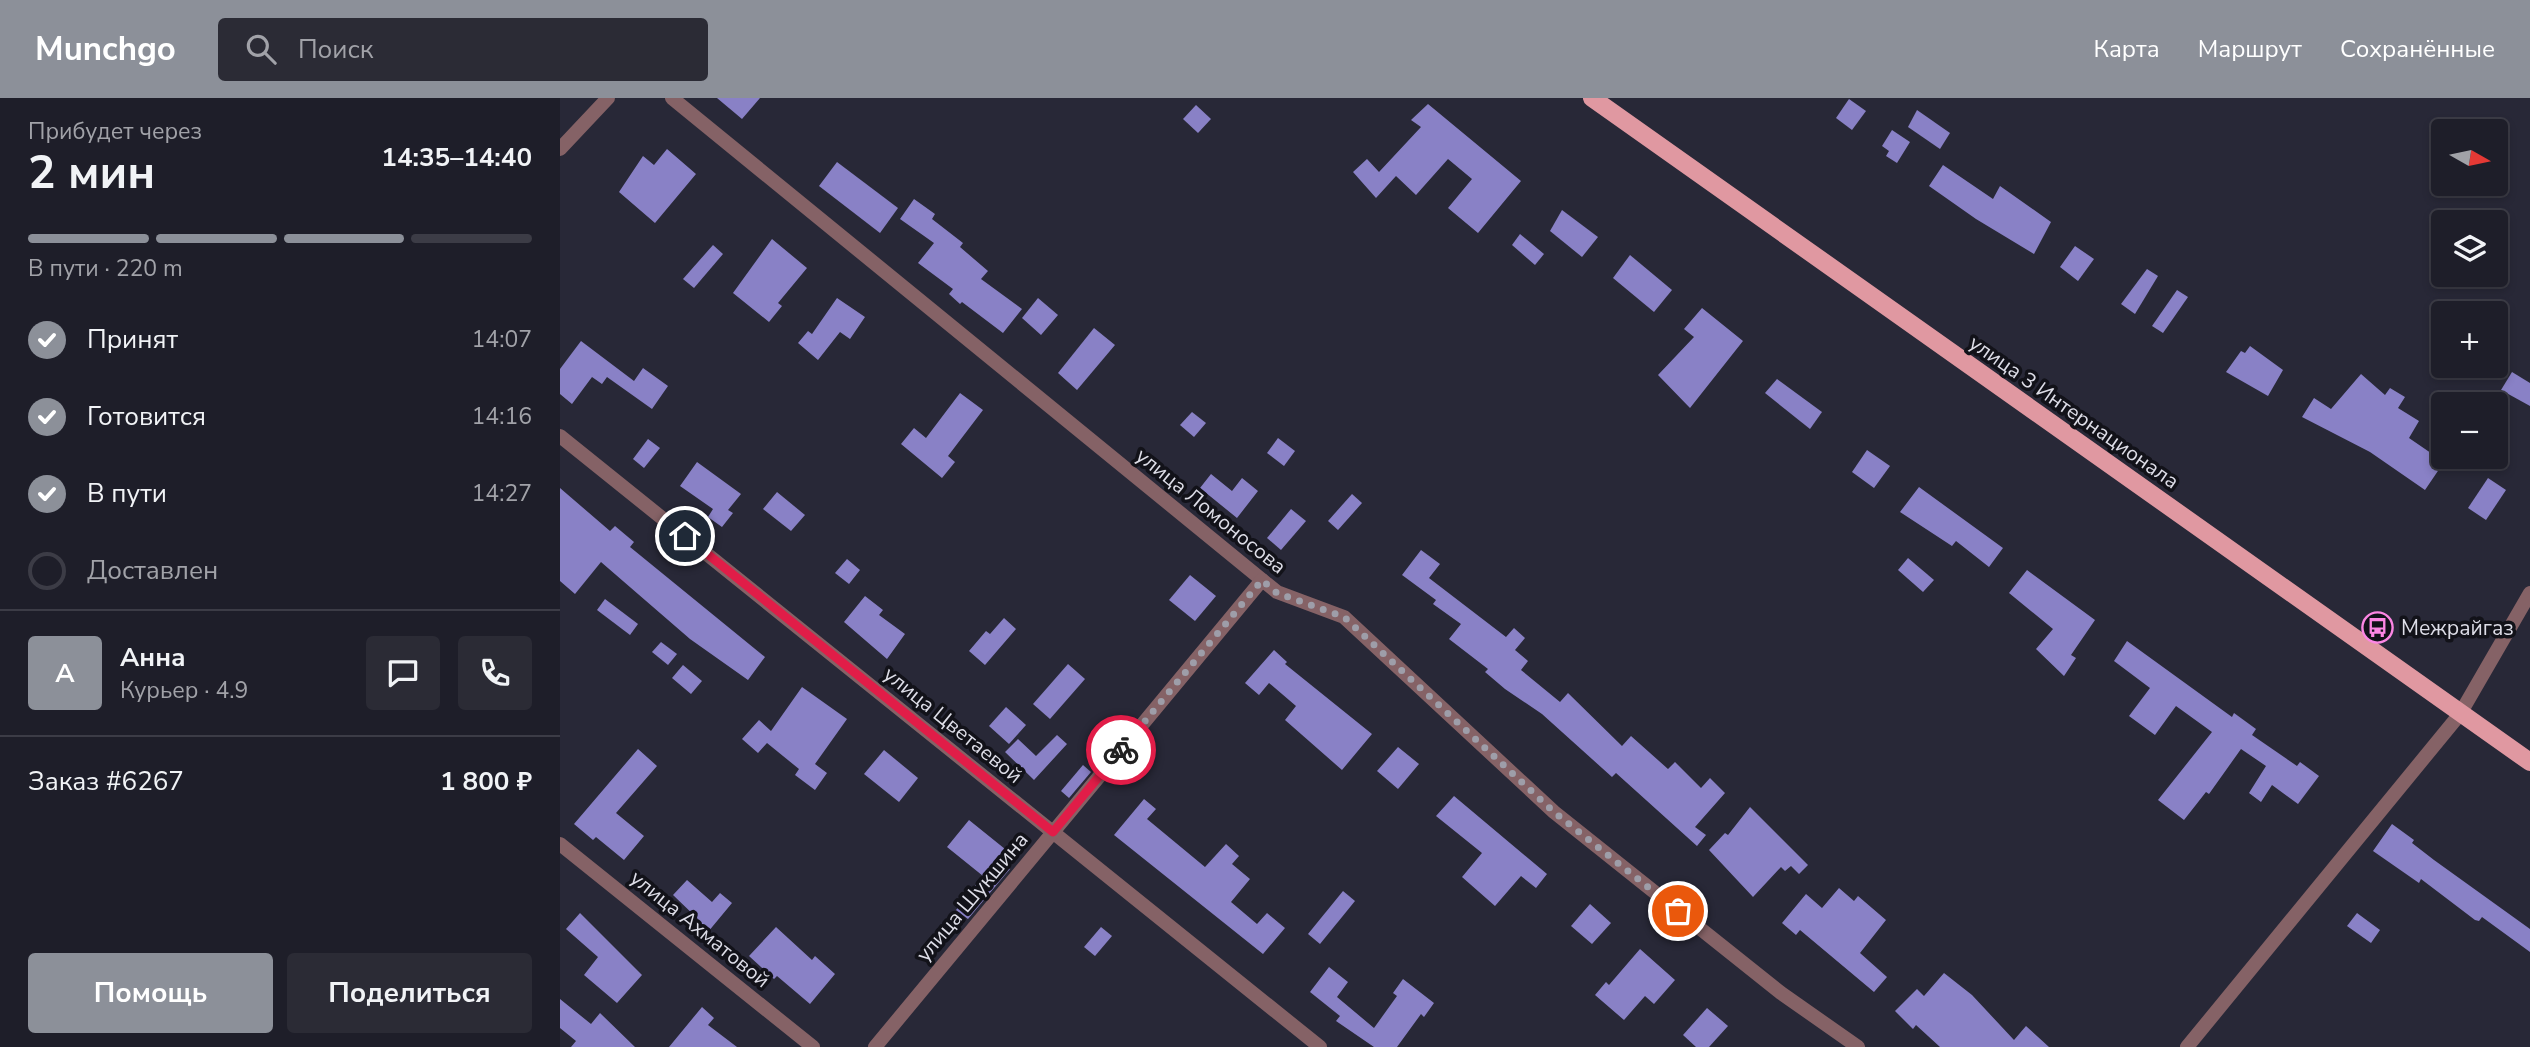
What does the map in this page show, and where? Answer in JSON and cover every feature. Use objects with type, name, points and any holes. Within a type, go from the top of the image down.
[{"type":"main road","name":"улица 3 Интернационала","points":[[1592,98],[2530,762]]},
{"type":"street","points":[[560,149],[608,98]]},
{"type":"street","name":"улица Ломоносова","points":[[673,98],[1277,593],[1344,617],[1554,812],[1781,993],[1858,1047]]},
{"type":"street","name":"улица Цветаевой","points":[[560,436],[1320,1047]]},
{"type":"street","name":"улица Шукшина","points":[[875,1047],[1262,580]]},
{"type":"street","points":[[2187,1047],[2460,714],[2530,593]]},
{"type":"street","name":"улица Ахматовой","points":[[560,844],[813,1047]]},
{"type":"building","points":[[717,98],[760,98],[742,119]]},
{"type":"building","points":[[1849,99],[1866,111],[1852,130],[1836,118]]},
{"type":"building","points":[[1428,104],[1521,181],[1478,233],[1448,208],[1472,179],[1448,159],[1416,195],[1396,176],[1376,198],[1353,172],[1367,159],[1379,172],[1421,127],[1411,120]]},
{"type":"building","points":[[1196,105],[1211,119],[1198,133],[1183,119]]},
{"type":"building","points":[[1917,110],[1950,133],[1940,149],[1908,127]]},
{"type":"building","points":[[1892,130],[1910,142],[1897,163],[1886,156],[1889,151],[1882,146]]},
{"type":"building","points":[[667,149],[696,174],[655,223],[619,192],[643,156],[654,165]]},
{"type":"building","points":[[837,162],[898,208],[880,233],[819,186]]},
{"type":"building","points":[[1943,165],[1993,199],[2000,186],[2051,222],[2034,254],[1976,219],[1929,186]]},
{"type":"building","points":[[914,199],[935,214],[932,219],[963,243],[960,247],[988,271],[981,279],[1022,309],[1003,333],[962,302],[960,304],[949,294],[953,289],[918,263],[934,243],[900,219]]},
{"type":"building","points":[[1562,210],[1598,237],[1582,257],[1550,231]]},
{"type":"building","points":[[1520,234],[1544,254],[1535,265],[1512,245]]},
{"type":"building","points":[[772,239],[807,268],[778,303],[782,306],[769,322],[733,293]]},
{"type":"building","points":[[713,245],[723,254],[694,288],[683,279]]},
{"type":"building","points":[[2075,246],[2094,259],[2078,281],[2060,267]]},
{"type":"building","points":[[1630,255],[1672,290],[1654,312],[1613,278]]},
{"type":"building","points":[[2147,269],[2158,276],[2135,314],[2121,304]]},
{"type":"building","points":[[2177,290],[2188,297],[2163,333],[2152,326]]},
{"type":"building","points":[[837,298],[865,317],[850,339],[840,332],[818,360],[798,343],[808,331],[812,334]]},
{"type":"building","points":[[1038,298],[1058,315],[1041,335],[1022,318]]},
{"type":"building","points":[[1702,308],[1743,341],[1690,408],[1658,375],[1694,337],[1684,329]]},
{"type":"building","points":[[1094,328],[1115,345],[1077,390],[1058,373]]},
{"type":"building","points":[[581,341],[634,381],[643,368],[668,386],[652,409],[607,377],[602,384],[592,377],[572,404],[560,394],[560,369]]},
{"type":"building","points":[[2250,346],[2283,370],[2268,396],[2226,372],[2241,351],[2245,353]]},
{"type":"building","points":[[2512,372],[2530,383],[2530,406],[2508,392],[2501,390]]},
{"type":"building","points":[[2361,374],[2385,395],[2390,388],[2405,397],[2398,408],[2419,421],[2409,438],[2431,453],[2431,469],[2439,469],[2425,490],[2370,452],[2302,417],[2314,398],[2331,409]]},
{"type":"building","points":[[1777,379],[1822,412],[1810,429],[1765,393]]},
{"type":"building","points":[[960,393],[983,410],[948,456],[955,462],[942,478],[901,444],[914,428],[926,438]]},
{"type":"building","points":[[1192,412],[1206,423],[1194,437],[1180,425]]},
{"type":"building","points":[[1278,438],[1295,451],[1284,466],[1267,453]]},
{"type":"building","points":[[648,439],[660,448],[644,468],[633,459]]},
{"type":"building","points":[[1867,450],[1890,466],[1874,488],[1852,472]]},
{"type":"building","points":[[697,462],[741,494],[728,510],[733,513],[722,527],[708,517],[713,509],[680,486]]},
{"type":"building","points":[[1211,474],[1232,491],[1242,478],[1258,491],[1237,518],[1200,488]]},
{"type":"building","points":[[2488,478],[2506,490],[2486,520],[2468,508]]},
{"type":"building","points":[[1919,487],[2003,548],[1989,567],[1956,541],[1952,546],[1900,512]]},
{"type":"building","points":[[560,488],[610,531],[615,526],[634,542],[630,547],[765,657],[748,680],[690,639],[601,562],[575,594],[560,581]]},
{"type":"building","points":[[777,492],[805,515],[791,531],[763,509]]},
{"type":"building","points":[[1352,494],[1362,503],[1338,530],[1328,521]]},
{"type":"building","points":[[1291,509],[1306,521],[1281,550],[1267,538]]},
{"type":"building","points":[[1421,550],[1440,564],[1429,578],[1506,637],[1514,628],[1525,638],[1515,650],[1528,661],[1521,670],[1560,702],[1568,693],[1622,746],[1631,736],[1668,769],[1675,762],[1701,788],[1710,778],[1725,793],[1695,827],[1706,835],[1697,846],[1616,773],[1612,777],[1542,714],[1505,689],[1485,672],[1488,669],[1449,639],[1461,624],[1433,604],[1436,600],[1402,575]]},
{"type":"building","points":[[1908,558],[1934,580],[1923,592],[1898,570]]},
{"type":"building","points":[[847,559],[860,570],[849,584],[835,573]]},
{"type":"building","points":[[2027,570],[2095,620],[2071,655],[2076,658],[2064,676],[2036,649],[2053,629],[2009,593]]},
{"type":"building","points":[[1190,575],[1216,596],[1195,621],[1169,600]]},
{"type":"building","points":[[865,596],[883,610],[879,615],[905,634],[887,659],[844,622]]},
{"type":"building","points":[[605,599],[638,624],[630,635],[597,610]]},
{"type":"building","points":[[1004,618],[1016,629],[985,665],[969,651],[986,631],[990,634]]},
{"type":"building","points":[[2127,641],[2232,717],[2234,713],[2256,729],[2252,735],[2297,766],[2300,762],[2319,776],[2298,804],[2272,785],[2261,802],[2249,793],[2266,766],[2241,749],[2209,794],[2206,792],[2184,820],[2158,800],[2212,732],[2176,706],[2155,735],[2129,716],[2150,688],[2114,661]]},
{"type":"building","points":[[661,642],[677,654],[668,665],[652,652]]},
{"type":"building","points":[[1274,650],[1287,662],[1285,664],[1372,734],[1342,770],[1285,720],[1296,706],[1269,683],[1259,695],[1245,683]]},
{"type":"building","points":[[1068,664],[1085,679],[1050,719],[1033,704]]},
{"type":"building","points":[[683,665],[702,681],[691,694],[672,678]]},
{"type":"building","points":[[802,687],[847,719],[815,764],[827,773],[815,790],[795,775],[799,769],[767,743],[758,753],[742,739],[759,720],[771,731]]},
{"type":"building","points":[[1006,707],[1026,725],[1009,744],[989,726]]},
{"type":"building","points":[[1057,735],[1067,744],[1034,780],[1005,752],[1018,739],[1036,756]]},
{"type":"building","points":[[1398,747],[1419,764],[1398,789],[1377,771]]},
{"type":"building","points":[[638,749],[657,766],[616,813],[644,836],[624,860],[596,837],[593,840],[574,824]]},
{"type":"building","points":[[884,750],[918,778],[899,802],[864,774]]},
{"type":"building","points":[[1083,765],[1091,772],[1069,798],[1061,791]]},
{"type":"building","points":[[1454,796],[1547,874],[1536,888],[1521,876],[1495,906],[1462,877],[1482,853],[1436,816]]},
{"type":"building","points":[[1144,799],[1156,809],[1147,819],[1205,867],[1226,844],[1239,856],[1232,864],[1250,879],[1231,902],[1257,924],[1267,913],[1285,928],[1263,954],[1114,835]]},
{"type":"building","points":[[1750,807],[1808,865],[1799,874],[1791,866],[1785,871],[1781,867],[1753,897],[1709,850],[1725,833],[1728,835]]},
{"type":"building","points":[[969,820],[1005,849],[997,858],[1010,869],[968,919],[956,910],[983,876],[947,847]]},
{"type":"building","points":[[2392,824],[2414,840],[2412,843],[2434,860],[2530,929],[2530,952],[2482,917],[2479,921],[2475,920],[2421,879],[2419,883],[2373,851]]},
{"type":"building","points":[[687,880],[712,902],[720,893],[732,903],[703,938],[691,927],[698,919],[673,895]]},
{"type":"building","points":[[1839,888],[1854,901],[1858,896],[1886,920],[1860,953],[1887,977],[1874,992],[1800,930],[1796,935],[1782,923],[1806,894],[1822,908]]},
{"type":"building","points":[[1343,891],[1355,901],[1320,944],[1308,934]]},
{"type":"building","points":[[1590,904],[1611,923],[1592,944],[1571,926]]},
{"type":"building","points":[[580,913],[642,975],[617,1003],[584,975],[598,957],[566,929]]},
{"type":"building","points":[[2357,913],[2380,930],[2371,943],[2347,926]]},
{"type":"building","points":[[776,927],[812,960],[815,956],[835,974],[810,1004],[777,976],[774,979],[749,956]]},
{"type":"building","points":[[1101,927],[1112,936],[1095,956],[1084,947]]},
{"type":"building","points":[[1640,949],[1675,980],[1654,1004],[1645,996],[1624,1020],[1595,995],[1606,982],[1609,985]]},
{"type":"building","points":[[1329,967],[1348,982],[1337,997],[1374,1028],[1397,996],[1393,993],[1403,979],[1434,1003],[1424,1017],[1421,1014],[1397,1047],[1374,1047],[1336,1021],[1340,1016],[1310,992]]},
{"type":"building","points":[[1944,973],[1972,995],[2014,1040],[2026,1026],[2049,1047],[1940,1047],[1916,1025],[1913,1029],[1895,1011],[1917,989],[1924,996]]},
{"type":"building","points":[[560,999],[591,1024],[600,1013],[635,1047],[571,1047],[576,1041],[560,1028]]},
{"type":"building","points":[[702,1007],[714,1018],[708,1025],[737,1047],[669,1047]]},
{"type":"building","points":[[1707,1008],[1728,1026],[1709,1047],[1696,1047],[1683,1035]]},
{"type":"way so far","points":[[1121,750],[1262,580],[1277,593],[1344,617],[1554,812],[1678,911]]},
{"type":"place","name":"Межрайгаз","points":[[2378,628]]},
{"type":"route","points":[[685,536],[1053,832],[1121,750]]}]
